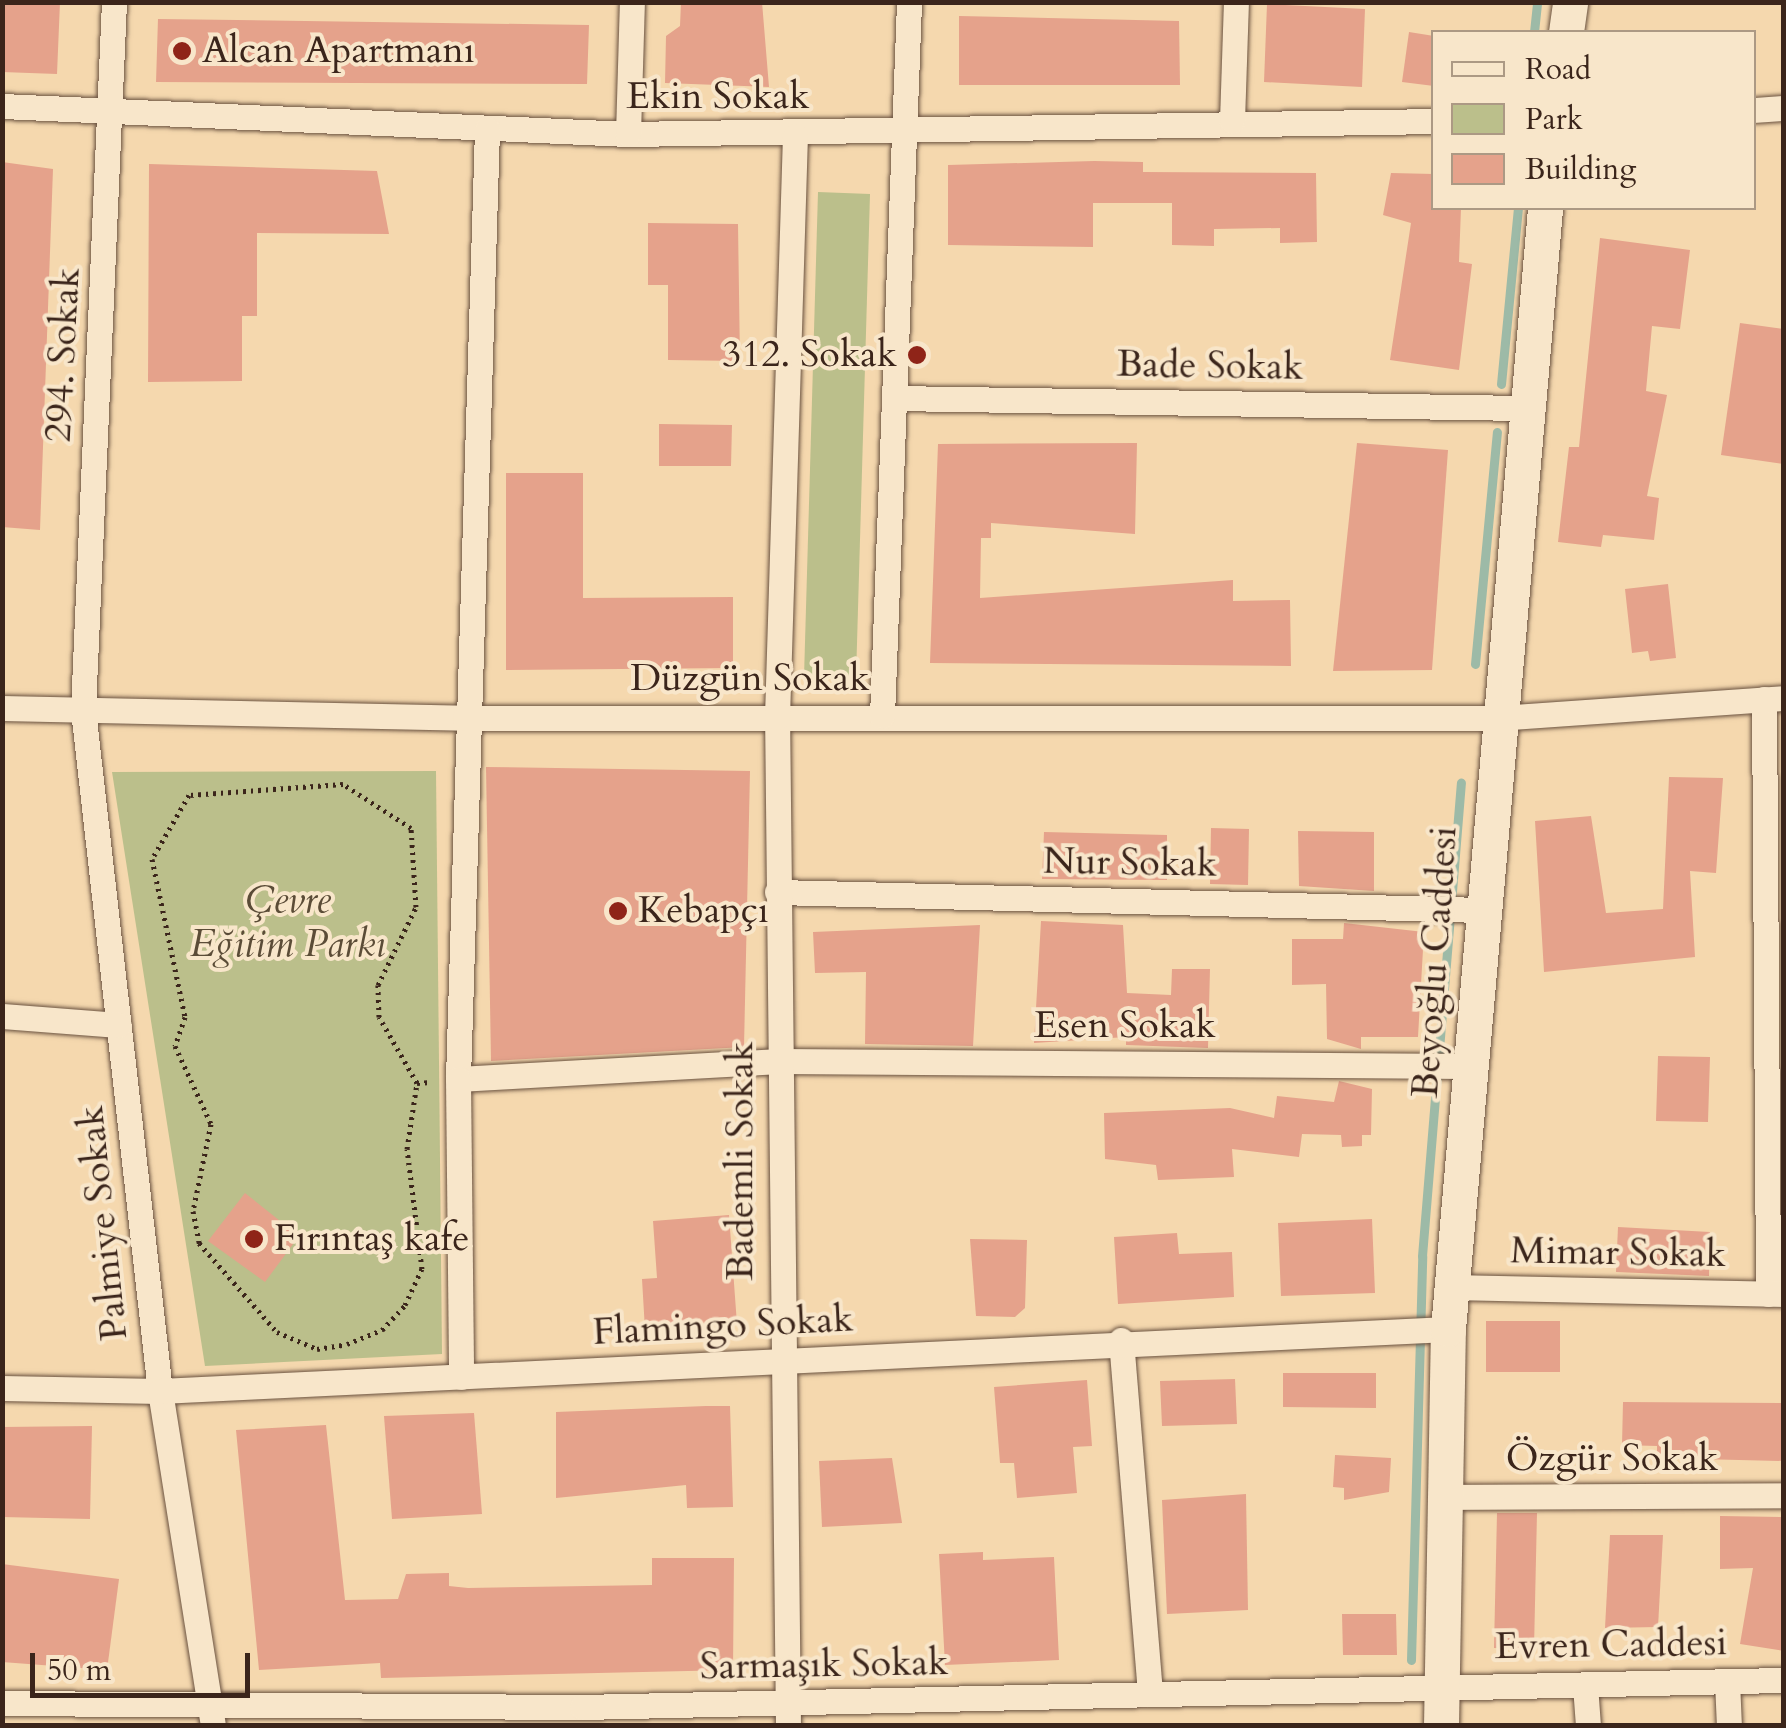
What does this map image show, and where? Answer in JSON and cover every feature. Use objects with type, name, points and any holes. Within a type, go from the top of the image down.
[{"type":"main road","points":[[1566,30],[1570,2]]},
{"type":"main road","name":"Beyoğlu Caddesi","points":[[1441,1726],[1441,1330],[1451,1286],[1473,909],[1498,718],[1545,210]]},
{"type":"street","name":"294. Sokak","points":[[83,710],[114,2]]},
{"type":"street","points":[[628,134],[632,2]]},
{"type":"street","points":[[882,716],[908,2]]},
{"type":"street","points":[[1232,121],[1236,2]]},
{"type":"street","name":"Ekin Sokak","points":[[2,106],[112,115],[628,134],[795,136],[1232,121],[1431,120]]},
{"type":"street","points":[[1756,110],[1784,108]]},
{"type":"street","points":[[461,1377],[458,1079],[464,718],[487,129]]},
{"type":"street","name":"Bademli Sokak","points":[[788,1715],[780,1362],[776,716],[795,136]]},
{"type":"street","name":"Bade Sokak","points":[[894,398],[1524,408]]},
{"type":"street","points":[[1774,698],[1776,1294]]},
{"type":"street","name":"Düzgün Sokak","points":[[2,708],[464,718],[1498,718],[1774,698]]},
{"type":"street","name":"Palmiye Sokak","points":[[83,710],[160,1392],[211,1715]]},
{"type":"street","name":"Nur Sokak","points":[[777,892],[1473,909]]},
{"type":"street","points":[[2,1016],[118,1025]]},
{"type":"street","name":"Esen Sokak","points":[[458,1079],[779,1062],[1461,1066]]},
{"type":"street","name":"Mimar Sokak","points":[[1451,1286],[1776,1294]]},
{"type":"street","name":"Flamingo Sokak","points":[[2,1388],[160,1392],[780,1362],[1121,1340],[1441,1330]]},
{"type":"street","points":[[1121,1340],[1150,1694]]},
{"type":"street","name":"Özgür Sokak","points":[[1442,1498],[1784,1495]]},
{"type":"street","name":"Evren Caddesi","points":[[1440,1685],[1784,1680]]},
{"type":"street","points":[[1727,1681],[1729,1726]]},
{"type":"street","name":"Sarmaşık Sokak","points":[[2,1703],[211,1715],[788,1715],[1150,1694],[1440,1685]]},
{"type":"street","points":[[1585,1685],[1588,1726]]},
{"type":"path","points":[[343,784],[411,828],[416,907],[378,984],[379,1017],[417,1083],[407,1149],[422,1268],[405,1306],[382,1330],[347,1344],[317,1349],[277,1332],[198,1243],[192,1211],[211,1124],[175,1046],[185,1017],[152,859],[190,795],[343,784]]},
{"type":"path","points":[[417,1083],[458,1079]]},
{"type":"green space","points":[[818,192],[870,194],[856,678],[804,677]]},
{"type":"green space","name":"Çevre Eğitim Parkı","points":[[436,771],[442,1354],[205,1366],[112,772]]},
{"type":"building","points":[[2,2],[60,2],[57,74],[2,72]]},
{"type":"building","points":[[681,2],[762,2],[769,87],[665,83],[666,36],[680,26]]},
{"type":"building","points":[[1267,4],[1365,9],[1362,87],[1264,82]]},
{"type":"building","points":[[959,16],[1179,21],[1180,85],[959,85]]},
{"type":"building","points":[[158,19],[589,25],[587,84],[156,82]]},
{"type":"building","points":[[1409,32],[1431,36],[1431,86],[1402,82]]},
{"type":"building","points":[[2,162],[53,169],[40,530],[2,527]]},
{"type":"building","points":[[1143,162],[1143,172],[1316,173],[1317,242],[1280,243],[1280,228],[1214,229],[1214,246],[1172,245],[1172,203],[1093,203],[1093,247],[948,245],[948,165]]},
{"type":"building","points":[[149,164],[377,171],[389,234],[257,233],[257,316],[242,316],[242,381],[148,382]]},
{"type":"building","points":[[1391,173],[1431,174],[1431,210],[1461,210],[1459,262],[1472,264],[1459,370],[1390,360],[1411,223],[1383,215]]},
{"type":"building","points":[[648,223],[738,224],[740,361],[668,360],[668,285],[648,285]]},
{"type":"building","points":[[1600,238],[1690,250],[1680,329],[1652,326],[1646,391],[1667,395],[1647,496],[1659,498],[1654,540],[1603,535],[1601,547],[1558,542],[1569,447],[1579,447]]},
{"type":"building","points":[[1740,323],[1784,329],[1784,464],[1721,455]]},
{"type":"building","points":[[659,424],[732,425],[731,466],[659,466]]},
{"type":"building","points":[[1137,443],[1135,534],[991,523],[991,538],[981,538],[980,598],[1233,580],[1233,601],[1290,600],[1291,666],[930,663],[938,444]]},
{"type":"building","points":[[1357,443],[1448,450],[1432,670],[1333,671]]},
{"type":"building","points":[[506,473],[583,473],[583,598],[733,597],[733,668],[506,670]]},
{"type":"building","points":[[1668,584],[1676,658],[1650,661],[1648,651],[1632,653],[1625,589]]},
{"type":"building","name":"Kebapçı","points":[[486,767],[750,771],[744,1047],[491,1061]]},
{"type":"building","points":[[1669,777],[1723,778],[1716,873],[1690,871],[1695,957],[1544,972],[1535,821],[1591,816],[1606,913],[1663,909]]},
{"type":"building","points":[[1211,828],[1249,829],[1248,885],[1210,884]]},
{"type":"building","points":[[1298,831],[1374,832],[1374,891],[1299,886]]},
{"type":"building","points":[[1044,832],[1167,835],[1167,880],[1042,879]]},
{"type":"building","points":[[1041,921],[1123,925],[1127,993],[1171,995],[1172,969],[1210,969],[1208,1048],[1126,1045],[1126,1037],[1034,1043]]},
{"type":"building","points":[[1344,923],[1424,932],[1418,1037],[1361,1037],[1361,1049],[1327,1039],[1326,984],[1292,985],[1292,939],[1343,939]]},
{"type":"building","points":[[980,925],[973,1046],[865,1044],[866,972],[815,973],[813,932]]},
{"type":"building","points":[[1658,1056],[1710,1057],[1708,1122],[1656,1121]]},
{"type":"building","points":[[1339,1081],[1372,1089],[1371,1135],[1362,1135],[1362,1146],[1342,1147],[1341,1135],[1302,1134],[1299,1157],[1232,1149],[1234,1177],[1158,1180],[1156,1165],[1105,1159],[1104,1113],[1230,1108],[1274,1118],[1277,1096],[1334,1102]]},
{"type":"building","name":"Fırıntaş kafe","points":[[245,1193],[299,1236],[265,1282],[208,1241]]},
{"type":"building","points":[[729,1215],[737,1324],[645,1330],[642,1279],[657,1278],[653,1221]]},
{"type":"building","points":[[1372,1219],[1375,1293],[1281,1296],[1278,1223]]},
{"type":"building","points":[[1618,1227],[1710,1232],[1709,1276],[1616,1272]]},
{"type":"building","points":[[1177,1233],[1179,1254],[1232,1252],[1234,1297],[1118,1304],[1114,1237]]},
{"type":"building","points":[[970,1239],[1027,1240],[1025,1308],[1015,1317],[976,1316]]},
{"type":"building","points":[[1486,1321],[1560,1321],[1560,1372],[1486,1372]]},
{"type":"building","points":[[1283,1373],[1376,1373],[1376,1408],[1283,1407]]},
{"type":"building","points":[[1235,1379],[1237,1424],[1162,1426],[1160,1381]]},
{"type":"building","points":[[1087,1380],[1092,1446],[1073,1447],[1077,1493],[1017,1498],[1014,1463],[1000,1463],[994,1387]]},
{"type":"building","points":[[1623,1402],[1784,1403],[1784,1461],[1657,1458],[1657,1446],[1622,1445]]},
{"type":"building","points":[[730,1406],[733,1507],[687,1508],[686,1485],[556,1498],[556,1412]]},
{"type":"building","points":[[474,1413],[482,1514],[392,1519],[384,1416]]},
{"type":"building","points":[[326,1425],[345,1600],[398,1599],[406,1574],[449,1573],[449,1586],[468,1588],[652,1585],[652,1558],[734,1558],[733,1670],[381,1678],[380,1663],[259,1670],[236,1430]]},
{"type":"building","points":[[92,1426],[90,1519],[2,1517],[2,1427]]},
{"type":"building","points":[[1335,1455],[1391,1458],[1389,1492],[1344,1500],[1344,1488],[1333,1487]]},
{"type":"building","points":[[892,1458],[902,1523],[822,1527],[819,1461]]},
{"type":"building","points":[[1246,1494],[1248,1610],[1167,1614],[1162,1500]]},
{"type":"building","points":[[1497,1513],[1537,1513],[1534,1649],[1494,1648]]},
{"type":"building","points":[[1720,1516],[1784,1517],[1784,1651],[1740,1644],[1753,1568],[1720,1569]]},
{"type":"building","points":[[1610,1535],[1663,1535],[1658,1627],[1605,1628]]},
{"type":"building","points":[[983,1552],[983,1560],[1054,1557],[1059,1660],[945,1665],[939,1554]]},
{"type":"building","points":[[2,1564],[119,1579],[107,1670],[2,1662]]},
{"type":"building","points":[[1342,1614],[1396,1614],[1397,1655],[1343,1655]]},
{"type":"waterway","points":[[1534,30],[1537,2]]},
{"type":"waterway","points":[[1501,384],[1518,210]]},
{"type":"waterway","points":[[1475,664],[1497,432]]},
{"type":"waterway","points":[[1411,1660],[1422,1256],[1461,783]]},
{"type":"place","name":"Alcan Apartmanı","points":[[182,51]]},
{"type":"place","name":"312. Sokak","points":[[917,355]]},
{"type":"place","name":"Kebapçı","points":[[618,911]]},
{"type":"place","name":"Fırıntaş kafe","points":[[254,1239]]}]
